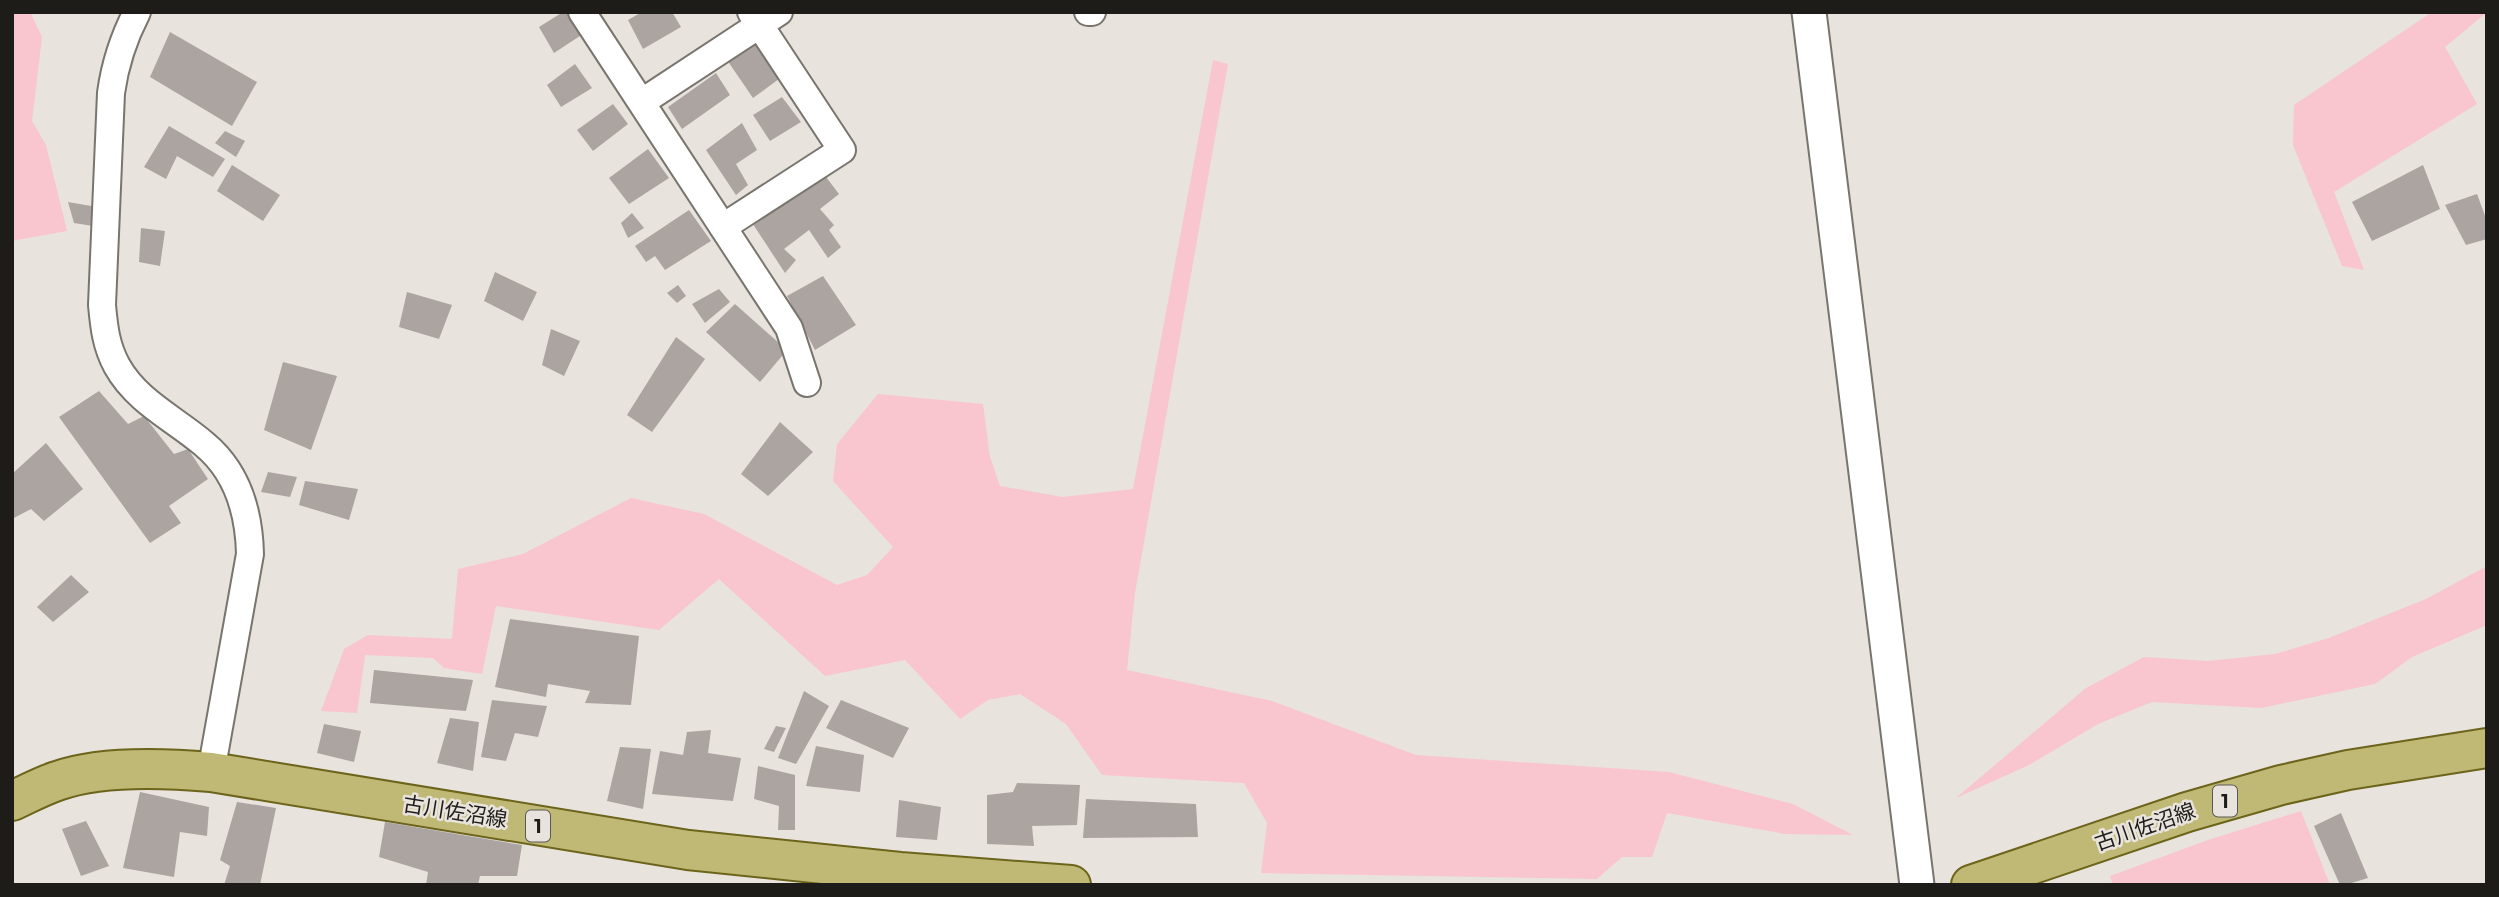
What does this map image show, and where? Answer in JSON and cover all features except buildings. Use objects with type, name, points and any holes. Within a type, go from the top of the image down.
[{"type":"main road","name":"古川佐沼線","points":[[1971,885],[2040,864],[2187,812],[2281,785],[2348,770],[2487,748]]},
{"type":"main road","name":"古川佐沼線","points":[[12,801],[59,780],[111,770],[167,768],[211,772],[688,850],[899,878],[1071,885]]},
{"type":"street","points":[[137,12],[126,32],[115,65],[111,93],[102,305],[105,339],[118,368],[137,393],[205,444],[225,467],[242,497],[250,525],[250,554],[211,772]]},
{"type":"street","points":[[582,12],[789,328],[807,383]]},
{"type":"street","points":[[1809,12],[1917,885]]},
{"type":"street","points":[[642,102],[763,17],[842,150],[723,227]]},
{"type":"shaded area","points":[[12,12],[33,12],[32,16],[42,37],[32,121],[46,145],[67,231],[12,241]]},
{"type":"shaded area","points":[[2432,12],[2487,12],[2445,47],[2477,104],[2334,192],[2364,270],[2342,266],[2293,145],[2294,105]]},
{"type":"shaded area","points":[[1213,60],[1228,64],[1135,593],[1127,670],[1272,701],[1416,755],[1669,772],[1793,804],[1853,835],[1785,834],[1667,813],[1652,857],[1622,857],[1597,879],[1261,873],[1267,823],[1244,783],[1102,775],[1066,724],[1020,694],[988,700],[960,719],[905,660],[825,676],[719,579],[659,630],[496,606],[482,674],[444,668],[433,658],[365,655],[357,713],[321,711],[344,649],[368,635],[452,639],[458,569],[523,554],[631,498],[704,514],[837,585],[867,575],[893,547],[833,481],[837,444],[878,394],[983,404],[990,457],[1000,486],[1063,497],[1133,489]]},
{"type":"shaded area","points":[[2487,566],[2487,625],[2412,657],[2375,684],[2261,708],[2152,702],[2098,724],[2029,765],[1956,798],[2086,688],[2144,657],[2208,661],[2275,654],[2329,638],[2426,599]]},
{"type":"shaded area","points":[[2301,811],[2330,885],[2113,885],[2110,876],[2208,840]]}]
